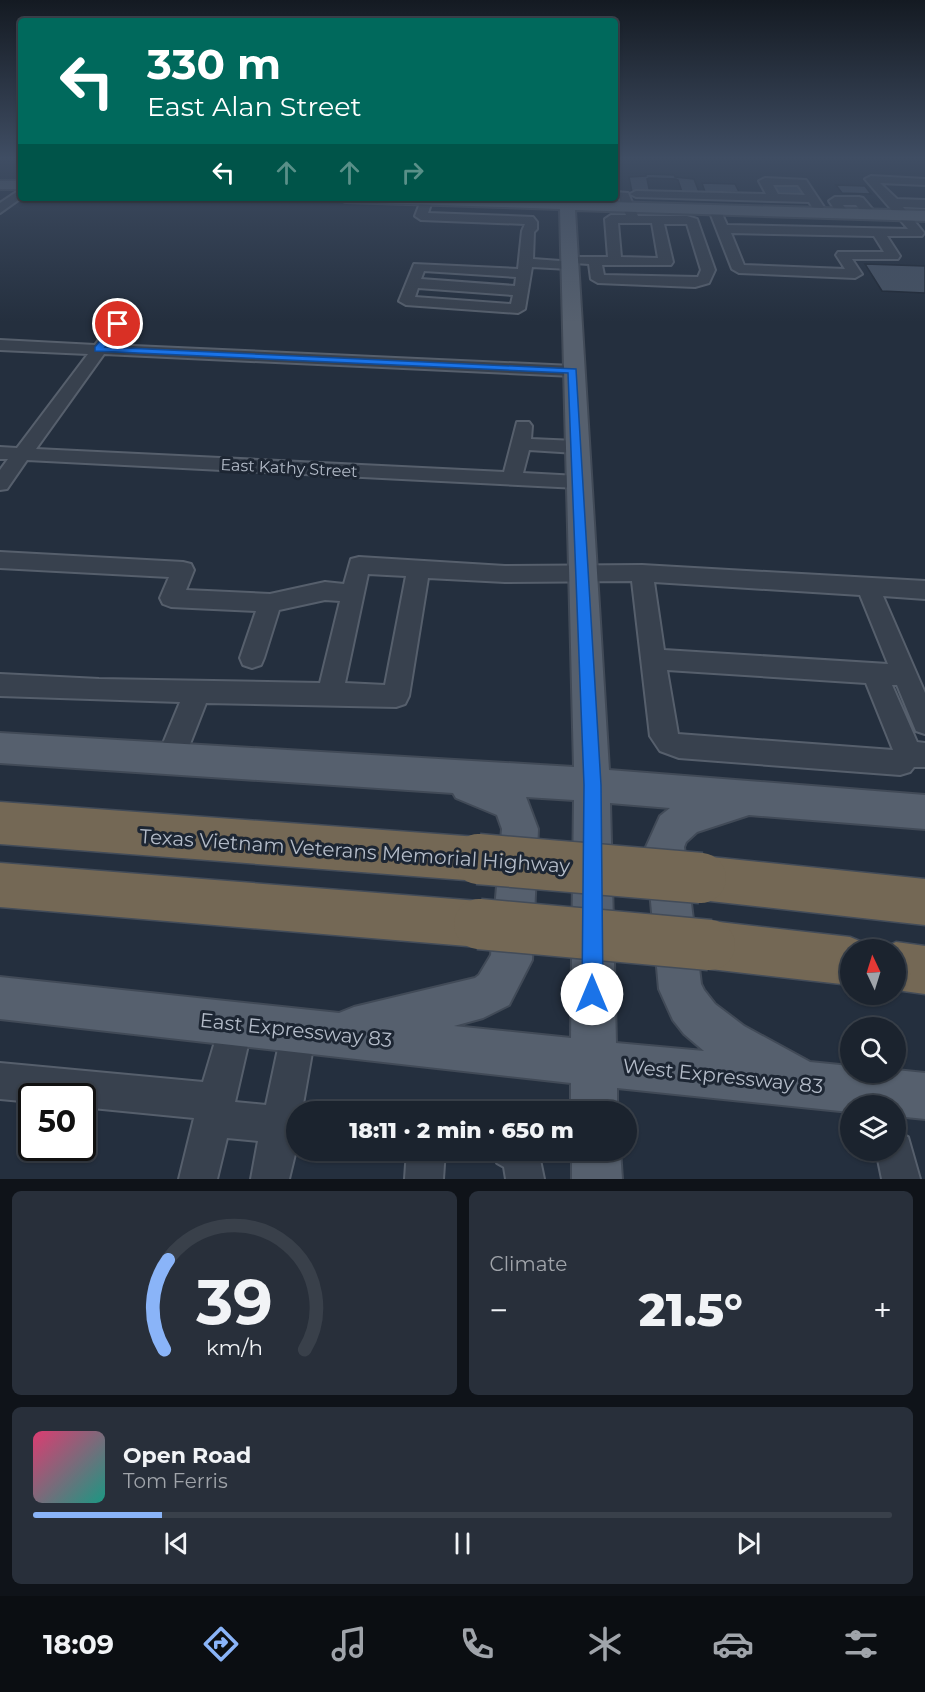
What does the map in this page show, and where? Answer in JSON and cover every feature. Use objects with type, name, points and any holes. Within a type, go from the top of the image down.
[{"type":"highway","points":[[0,804],[104,832]]},
{"type":"highway","name":"Texas Vietnam Veterans Memorial Highway","points":[[0,823],[701,878],[925,902]]},
{"type":"highway","points":[[0,885],[479,924],[710,945],[840,960]]},
{"type":"highway","points":[[906,967],[925,970]]},
{"type":"main road","points":[[461,212],[482,220],[520,212]]},
{"type":"main road","points":[[567,212],[592,785],[594,1101]]},
{"type":"main road","points":[[814,212],[925,216]]},
{"type":"main road","points":[[0,748],[592,785],[925,812]]},
{"type":"main road","points":[[317,1032],[483,997],[494,990],[511,960],[520,829],[512,804],[488,792],[416,773]]},
{"type":"main road","points":[[752,798],[686,818],[673,829],[666,846],[680,989],[685,1002],[702,1024],[804,1084]]},
{"type":"main road","name":"East Expressway 83","points":[[0,998],[593,1064]]},
{"type":"main road","name":"West Expressway 83","points":[[593,1064],[804,1084],[878,1095]]},
{"type":"main road","points":[[596,1161],[597,1179]]},
{"type":"street","points":[[423,212],[421,216],[531,222],[531,229],[528,231],[525,268],[518,309],[406,301],[419,267],[525,268],[569,262],[666,262],[657,220]]},
{"type":"street","points":[[614,212],[611,219],[615,261]]},
{"type":"street","points":[[595,261],[598,279],[695,283],[704,280],[708,270],[693,222],[687,219],[657,220],[645,212]]},
{"type":"street","points":[[716,212],[739,269],[855,274],[843,255],[893,256],[878,232]]},
{"type":"street","points":[[724,229],[918,233],[902,212]]},
{"type":"street","points":[[0,484],[128,311]]},
{"type":"street","points":[[0,345],[573,371]]},
{"type":"street","points":[[511,479],[523,435],[576,447]]},
{"type":"street","name":"East Kathy Street","points":[[0,453],[578,482]]},
{"type":"street","points":[[0,560],[183,570],[171,598],[270,603],[325,591],[352,593]]},
{"type":"street","points":[[330,693],[359,565],[506,574],[642,573],[925,590]]},
{"type":"street","points":[[0,685],[66,690],[396,696],[418,569]]},
{"type":"street","points":[[642,573],[663,736],[669,743],[679,746],[900,764],[916,755],[876,673]]},
{"type":"street","points":[[868,586],[925,723]]},
{"type":"street","points":[[252,658],[270,603]]},
{"type":"street","points":[[653,659],[905,675]]},
{"type":"street","points":[[171,758],[197,692]]},
{"type":"street","points":[[198,1179],[236,1023]]},
{"type":"street","points":[[296,1101],[317,1032]]},
{"type":"street","points":[[0,1081],[215,1110],[286,1125]]},
{"type":"street","points":[[270,1179],[286,1134]]},
{"type":"street","points":[[424,1179],[425,1161]]},
{"type":"street","points":[[522,1161],[525,1179]]},
{"type":"street","points":[[897,1161],[901,1179]]},
{"type":"building","points":[[865,264],[925,266],[925,293],[882,291]]},
{"type":"route","points":[[118,324],[98,349],[573,371],[592,785],[592,994]]}]
